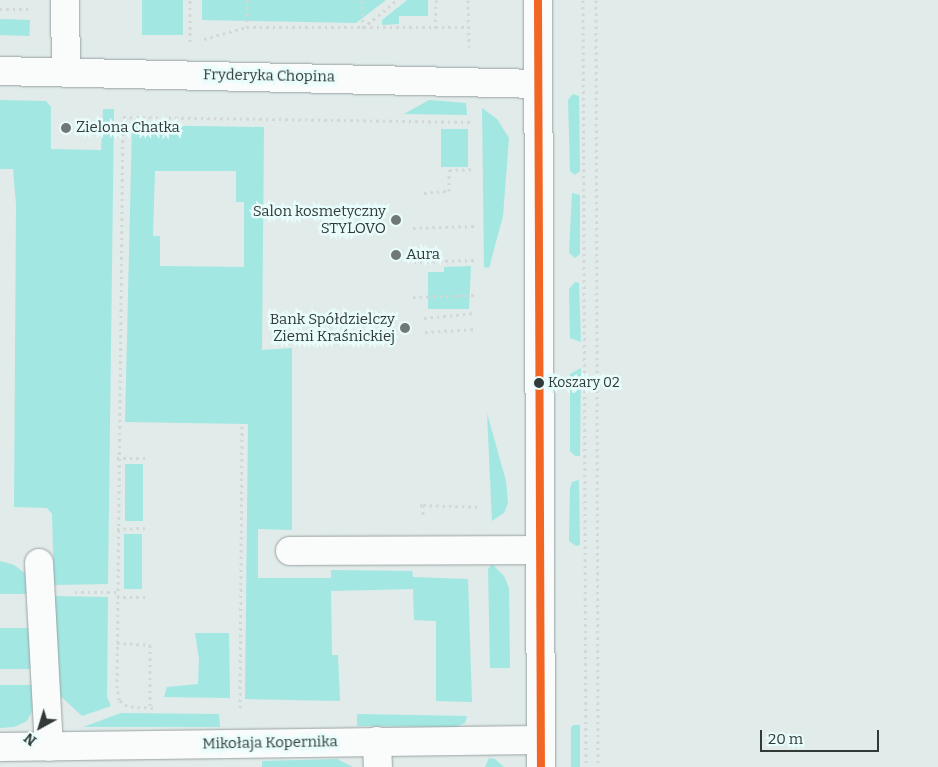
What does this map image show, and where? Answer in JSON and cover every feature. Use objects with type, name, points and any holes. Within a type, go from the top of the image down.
[{"type":"street","points":[[65,0],[66,72]]},
{"type":"street","points":[[538,0],[541,767]]},
{"type":"street","name":"Fryderyka Chopina","points":[[0,72],[538,84]]},
{"type":"street","points":[[290,551],[540,550]]},
{"type":"street","points":[[39,563],[49,747]]},
{"type":"street","name":"Mikołaja Kopernika","points":[[0,747],[377,754],[541,740]]},
{"type":"path","points":[[190,0],[190,44],[247,27],[469,27]]},
{"type":"path","points":[[247,0],[247,27]]},
{"type":"path","points":[[362,0],[363,28]]},
{"type":"path","points":[[363,28],[397,0]]},
{"type":"path","points":[[435,28],[436,0]]},
{"type":"path","points":[[468,0],[470,55]]},
{"type":"path","points":[[583,0],[586,767]]},
{"type":"path","points":[[596,0],[598,767]]},
{"type":"path","points":[[160,708],[126,706],[120,700],[117,643],[117,458],[123,117],[473,122]]},
{"type":"path","points":[[424,192],[449,191],[448,170],[474,169]]},
{"type":"path","points":[[413,228],[475,226]]},
{"type":"path","points":[[413,262],[475,260]]},
{"type":"path","points":[[413,297],[476,295]]},
{"type":"path","points":[[424,318],[476,313]]},
{"type":"path","points":[[425,332],[477,329]]},
{"type":"path","points":[[240,708],[242,423]]},
{"type":"path","points":[[117,458],[146,458]]},
{"type":"path","points":[[423,505],[479,507]]},
{"type":"path","points":[[117,528],[145,528]]},
{"type":"path","points":[[40,591],[117,592]]},
{"type":"path","points":[[117,598],[145,597]]},
{"type":"path","points":[[117,643],[150,645],[150,708]]},
{"type":"path","points":[[230,708],[250,708]]},
{"type":"shaded area","points":[[142,0],[183,0],[183,35],[142,35]]},
{"type":"shaded area","points":[[202,0],[386,0],[356,23],[202,20]]},
{"type":"shaded area","points":[[407,0],[428,0],[428,16],[399,16],[399,24],[382,25],[382,20]]},
{"type":"shaded area","points":[[0,19],[30,20],[29,36],[0,35]]},
{"type":"shaded area","points":[[573,94],[579,96],[580,171],[575,175],[570,171],[568,100]]},
{"type":"shaded area","points":[[0,100],[46,101],[51,107],[51,149],[101,150],[103,109],[114,109],[108,584],[54,585],[52,514],[47,508],[14,507],[16,204],[13,169],[0,169]]},
{"type":"shaded area","points":[[429,100],[466,103],[467,115],[404,114]]},
{"type":"shaded area","points":[[482,108],[497,119],[509,138],[503,216],[489,268],[484,267]]},
{"type":"shaded area","points":[[132,125],[264,127],[262,350],[292,348],[292,530],[258,529],[258,578],[331,578],[331,570],[412,571],[413,577],[468,579],[472,702],[436,701],[436,621],[414,620],[413,589],[331,591],[332,655],[338,655],[340,701],[245,699],[248,424],[125,422]],"holes":[[[155,171],[236,171],[236,202],[244,202],[244,267],[160,266],[160,236],[153,236]]]},
{"type":"shaded area","points":[[441,129],[468,129],[468,167],[441,167]]},
{"type":"shaded area","points":[[572,193],[580,195],[580,254],[575,258],[569,253]]},
{"type":"shaded area","points":[[471,266],[469,309],[428,309],[428,272],[444,272],[444,267]]},
{"type":"shaded area","points":[[575,282],[579,283],[581,342],[570,338],[569,289]]},
{"type":"shaded area","points":[[581,368],[580,456],[575,456],[570,451],[570,374]]},
{"type":"shaded area","points":[[487,413],[506,481],[508,503],[504,513],[492,521]]},
{"type":"shaded area","points":[[125,464],[143,464],[143,521],[125,521]]},
{"type":"shaded area","points":[[579,480],[580,545],[576,546],[569,541],[570,488],[572,482]]},
{"type":"shaded area","points":[[124,534],[142,534],[142,589],[124,589]]},
{"type":"shaded area","points":[[0,561],[14,565],[26,574],[31,582],[31,594],[0,594]]},
{"type":"shaded area","points":[[492,564],[504,576],[509,588],[510,668],[490,668],[488,569]]},
{"type":"shaded area","points":[[53,596],[108,597],[107,697],[111,706],[82,716],[56,692]]},
{"type":"shaded area","points":[[0,628],[33,628],[33,669],[0,669]]},
{"type":"shaded area","points":[[195,633],[229,633],[230,698],[164,697],[167,687],[198,684],[199,659]]},
{"type":"shaded area","points":[[0,685],[37,685],[35,706],[27,721],[14,727],[0,728]]},
{"type":"shaded area","points":[[121,713],[219,714],[220,727],[83,727]]},
{"type":"shaded area","points":[[357,714],[467,716],[465,723],[456,727],[357,726]]},
{"type":"shaded area","points":[[580,725],[580,767],[571,767],[571,727]]},
{"type":"shaded area","points":[[489,758],[495,759],[504,767],[485,767]]},
{"type":"shaded area","points":[[337,759],[353,767],[262,767],[262,761]]},
{"type":"transit line","points":[[538,0],[541,767]]},
{"type":"place","name":"Zielona Chatka","points":[[66,128]]},
{"type":"place","name":"Salon kosmetyczny STYLOVO","points":[[396,220]]},
{"type":"place","name":"Aura","points":[[396,255]]},
{"type":"place","name":"Bank Spółdzielczy Ziemi Kraśnickiej","points":[[405,328]]},
{"type":"place","name":"Koszary 02","points":[[539,383]]}]
